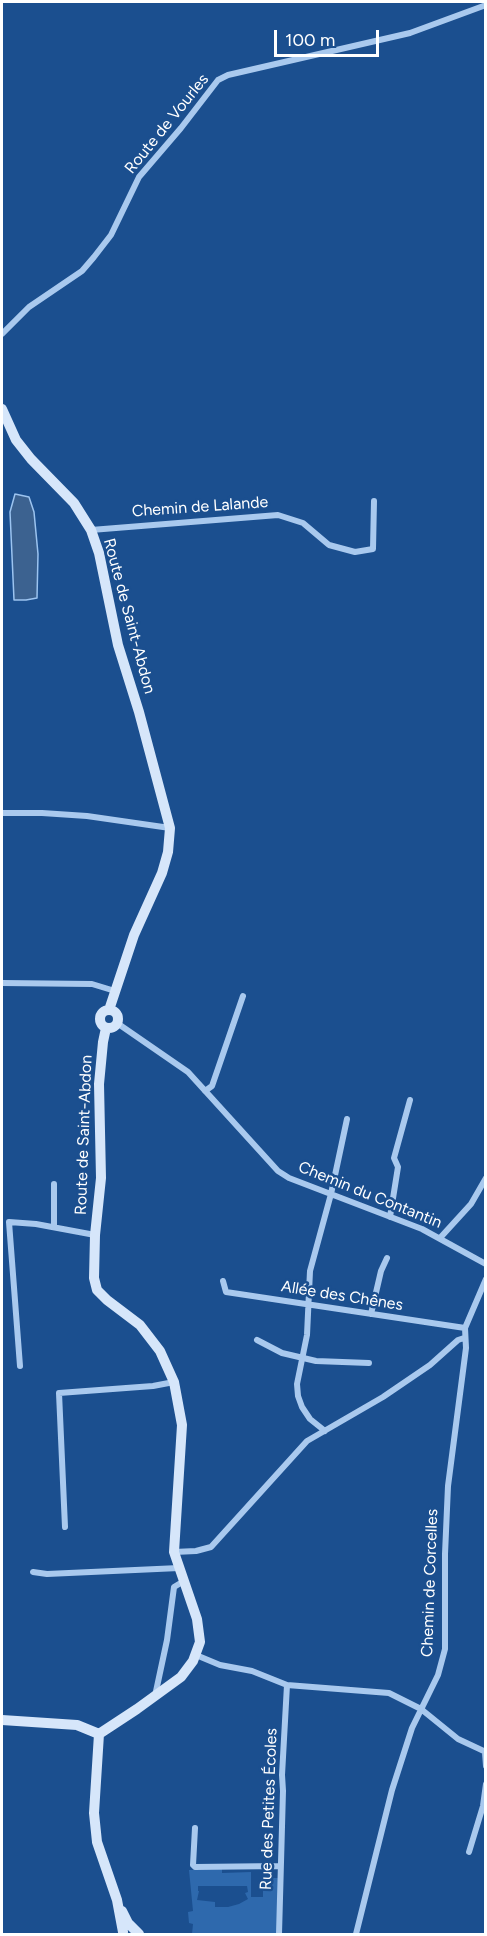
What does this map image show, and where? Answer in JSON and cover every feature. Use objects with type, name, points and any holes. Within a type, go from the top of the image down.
[{"type":"main road","name":"Route de Saint-Abdon","points":[[2,409],[16,440],[31,459],[74,503],[91,530],[99,553],[118,645],[139,712],[170,828],[168,852],[162,873],[134,935],[110,1010]]},
{"type":"main road","points":[[110,1010],[117,1014],[117,1023],[111,1028],[106,1028],[101,1025],[99,1019],[104,1011],[110,1010]]},
{"type":"main road","name":"Route de Saint-Abdon","points":[[106,1028],[99,1084],[101,1178],[95,1235],[94,1278],[97,1290],[140,1325],[160,1351],[174,1382],[182,1425],[174,1552],[199,1627],[200,1642],[196,1655]]},
{"type":"main road","points":[[99,1734],[181,1677],[196,1655]]},
{"type":"main road","points":[[2,1720],[77,1725],[99,1734]]},
{"type":"main road","points":[[99,1734],[94,1813],[97,1842],[129,1932]]},
{"type":"street","name":"Route de Vourles","points":[[2,334],[29,307],[82,271],[94,257],[111,235],[140,177],[218,80],[228,75],[410,33],[486,5]]},
{"type":"street","name":"Chemin de Lalande","points":[[91,530],[278,515],[303,523],[329,545],[355,552],[373,549],[374,501]]},
{"type":"street","points":[[2,813],[87,816],[170,828]]},
{"type":"street","points":[[2,982],[92,984],[116,991]]},
{"type":"street","points":[[205,1091],[212,1086],[243,996]]},
{"type":"street","name":"Chemin du Contantin","points":[[117,1023],[188,1072],[278,1171],[289,1178],[422,1229],[486,1264]]},
{"type":"street","points":[[390,1217],[398,1167],[394,1158],[410,1100]]},
{"type":"street","points":[[325,1431],[310,1419],[302,1407],[297,1384],[307,1335],[310,1271],[331,1194],[347,1119]]},
{"type":"street","points":[[440,1238],[471,1204],[486,1178]]},
{"type":"street","points":[[54,1184],[54,1227]]},
{"type":"street","points":[[20,1366],[9,1222],[36,1224],[95,1235]]},
{"type":"street","points":[[371,1314],[381,1271],[387,1258]]},
{"type":"street","points":[[465,1328],[486,1280]]},
{"type":"street","name":"Allée des Chênes","points":[[223,1281],[226,1292],[465,1328]]},
{"type":"street","name":"Chemin de Corcelles","points":[[356,1935],[387,1809],[412,1728],[438,1675],[445,1648],[444,1554],[448,1486],[466,1348],[465,1328]]},
{"type":"street","points":[[174,1552],[196,1551],[211,1546],[307,1441],[383,1397],[430,1365],[458,1340],[465,1338]]},
{"type":"street","points":[[257,1340],[282,1353],[303,1358],[338,1363],[369,1363]]},
{"type":"street","points":[[65,1527],[59,1393],[153,1386],[174,1382]]},
{"type":"street","points":[[33,1572],[46,1574],[179,1568]]},
{"type":"street","points":[[155,1697],[174,1587],[184,1581]]},
{"type":"street","points":[[196,1655],[220,1665],[252,1671],[287,1685],[389,1693],[421,1709],[458,1739],[485,1752],[486,1766]]},
{"type":"street","name":"Rue des Petites Écoles","points":[[279,1935],[282,1775],[287,1685]]},
{"type":"street","points":[[469,1852],[483,1806],[486,1784]]},
{"type":"street","points":[[195,1828],[193,1865],[195,1867],[280,1866]]},
{"type":"shaded area","points":[[15,494],[29,497],[34,512],[38,554],[37,598],[26,600],[14,600],[10,512]]},
{"type":"shaded area","points":[[222,1869],[222,1873],[251,1872],[251,1897],[263,1897],[263,1878],[278,1878],[277,1934],[192,1934],[193,1924],[189,1923],[188,1912],[193,1911],[189,1870]],"holes":[[[198,1886],[247,1886],[248,1892],[245,1893],[248,1899],[239,1904],[215,1907],[215,1902],[197,1900]]]}]
